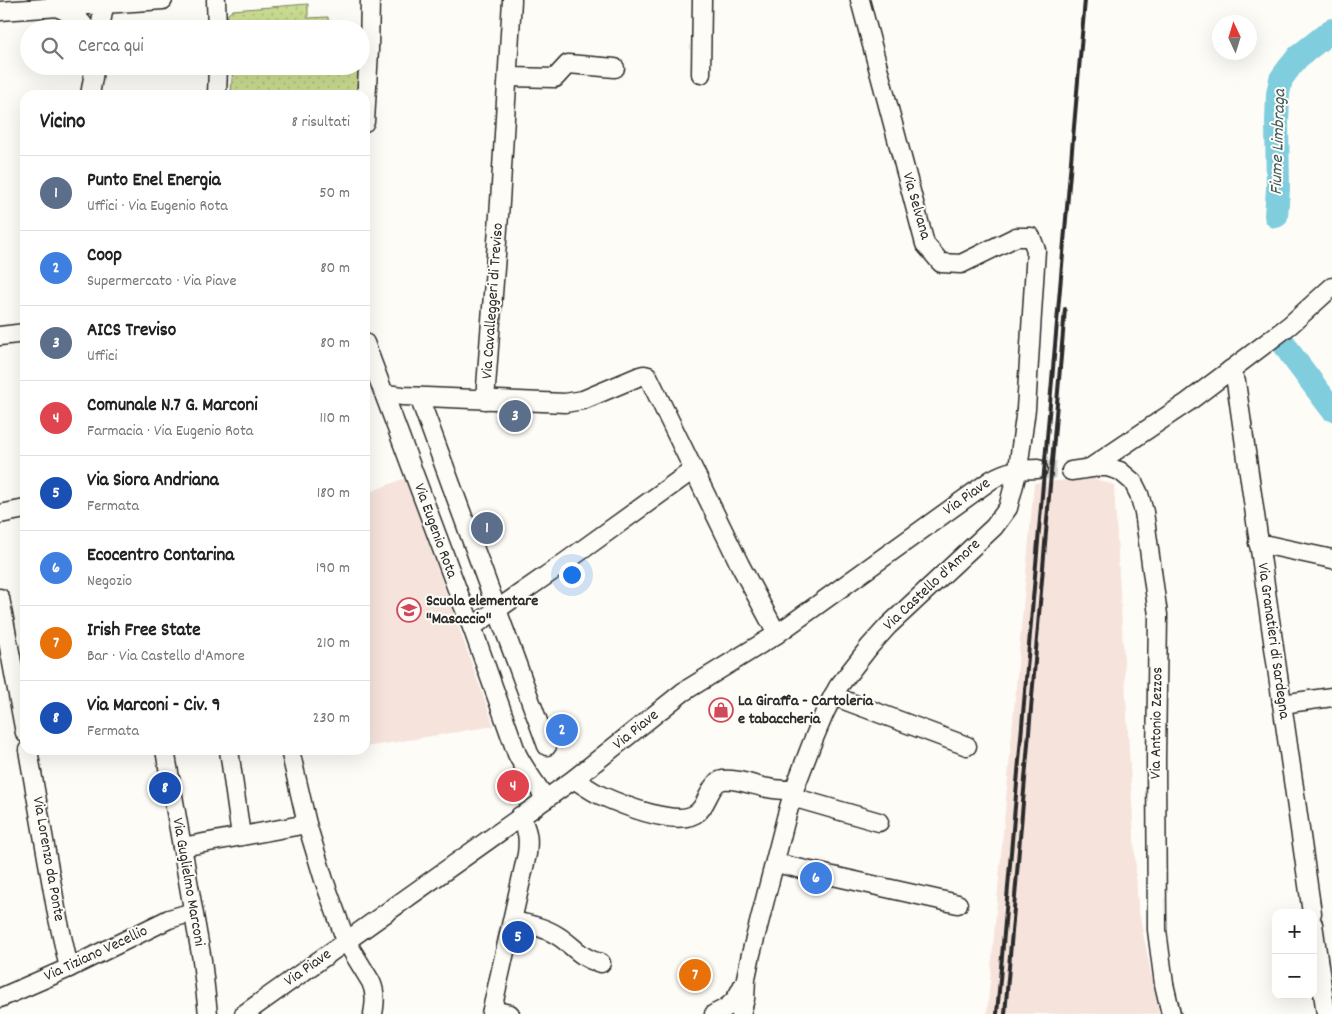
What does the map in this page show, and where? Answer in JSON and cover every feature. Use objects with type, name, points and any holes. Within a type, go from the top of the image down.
[{"type":"street","points":[[0,11],[105,2],[163,0]]},
{"type":"street","points":[[216,0],[217,20]]},
{"type":"street","points":[[368,20],[370,0]]},
{"type":"street","name":"Via Cavalleggeri di Treviso","points":[[512,0],[485,400],[574,402],[640,376],[648,376],[740,565],[777,634]]},
{"type":"street","points":[[701,74],[702,0]]},
{"type":"street","name":"Via Selvana","points":[[860,0],[925,244],[941,263],[961,264],[1016,237],[1031,237],[1036,250],[1026,409],[1018,469]]},
{"type":"street","points":[[102,20],[105,2]]},
{"type":"street","points":[[56,7],[80,20]]},
{"type":"street","points":[[508,77],[555,78],[568,64],[615,68]]},
{"type":"street","points":[[91,90],[93,75]]},
{"type":"street","points":[[217,90],[218,75]]},
{"type":"street","points":[[365,75],[365,90]]},
{"type":"street","points":[[1090,468],[1188,402],[1263,346],[1290,325],[1332,287]]},
{"type":"street","points":[[0,336],[20,334]]},
{"type":"street","name":"Via Eugenio Rota","points":[[370,356],[472,627],[517,754],[523,767],[546,799]]},
{"type":"street","name":"Via Granatieri di Sardegna","points":[[1230,370],[1236,382],[1311,909]]},
{"type":"street","points":[[385,394],[485,400]]},
{"type":"street","points":[[419,397],[547,746]]},
{"type":"street","name":"Via Antonio Zezzos","points":[[1131,440],[1128,448],[1127,464],[1144,512],[1158,615],[1156,760],[1157,930],[1164,984],[1171,1014]]},
{"type":"street","points":[[1071,471],[1099,467],[1114,468],[1134,482]]},
{"type":"street","name":"Via Piave","points":[[244,1014],[574,779],[684,692],[777,634],[991,480],[1006,472],[1018,469],[1038,469]]},
{"type":"street","name":"Via Castello d'Amore","points":[[741,1014],[746,994],[746,978],[751,954],[786,818],[793,794],[833,696],[870,646],[888,626],[994,527],[1008,508],[1018,469]]},
{"type":"street","points":[[472,627],[693,470]]},
{"type":"street","points":[[0,514],[20,510]]},
{"type":"street","points":[[1258,543],[1332,559]]},
{"type":"street","points":[[0,598],[20,706]]},
{"type":"street","points":[[833,696],[967,746]]},
{"type":"street","points":[[1282,704],[1332,696]]},
{"type":"street","name":"Via Lorenzo da Ponte","points":[[29,755],[57,914],[69,968]]},
{"type":"street","name":"Via Guglielmo Marconi","points":[[166,755],[202,960],[208,1014]]},
{"type":"street","points":[[230,755],[241,836]]},
{"type":"street","points":[[291,755],[307,824],[324,880],[346,941],[374,987],[375,1001],[373,1014]]},
{"type":"street","points":[[574,779],[598,794],[661,816],[690,816],[698,812],[706,804],[710,792],[716,783],[722,780],[732,780],[793,794],[879,822]]},
{"type":"street","points":[[510,1014],[492,1012],[528,845],[527,831],[520,816]]},
{"type":"street","points":[[182,847],[307,824]]},
{"type":"street","points":[[775,863],[958,904]]},
{"type":"street","name":"Via Tiziano Vecellio","points":[[0,998],[69,968],[169,919],[194,912]]},
{"type":"street","points":[[513,921],[552,932],[584,957],[592,962],[601,963]]},
{"type":"street","points":[[1317,952],[1326,1014]]},
{"type":"street","name":"Via Castello d'Amore","points":[[714,1014],[725,1009],[735,1000],[746,978]]},
{"type":"shaded area","name":"Scuola elementare \"Masaccio\"","points":[[405,478],[494,726],[370,746],[370,492]]},
{"type":"shaded area","points":[[1092,478],[1114,485],[1138,907],[1159,1014],[987,1014],[1034,483]]},
{"type":"green space","points":[[308,4],[308,18],[328,17],[328,20],[227,20],[228,14],[233,10]]},
{"type":"green space","points":[[232,75],[359,75],[358,90],[231,90]]},
{"type":"waterway","name":"Fiume Limbraga","points":[[1276,216],[1278,189],[1278,94],[1281,79],[1298,57],[1332,30]]},
{"type":"waterway","name":"Fiume Limbraga","points":[[1283,342],[1332,409]]},
{"type":"tunnel","points":[[1038,469],[1071,471]]},
{"type":"railway","points":[[997,1014],[1085,0]]},
{"type":"railway","points":[[1005,1014],[1065,309]]},
{"type":"place","name":"AICS Treviso","points":[[515,416]]},
{"type":"place","name":"Punto Enel Energia","points":[[487,528]]},
{"type":"place","name":"Scuola elementare \"Masaccio\"","points":[[409,610]]},
{"type":"place","name":"La Giraffa - Cartoleria e tabaccheria","points":[[721,710]]},
{"type":"place","name":"Coop","points":[[562,730]]},
{"type":"place","name":"Comunale N.7 G. Marconi","points":[[513,786]]},
{"type":"place","name":"Via Marconi - Civ. 9","points":[[165,788]]},
{"type":"place","name":"Ecocentro Contarina","points":[[816,878]]},
{"type":"place","name":"Via Siora Andriana","points":[[518,937]]},
{"type":"place","name":"Irish Free State","points":[[695,975]]}]
